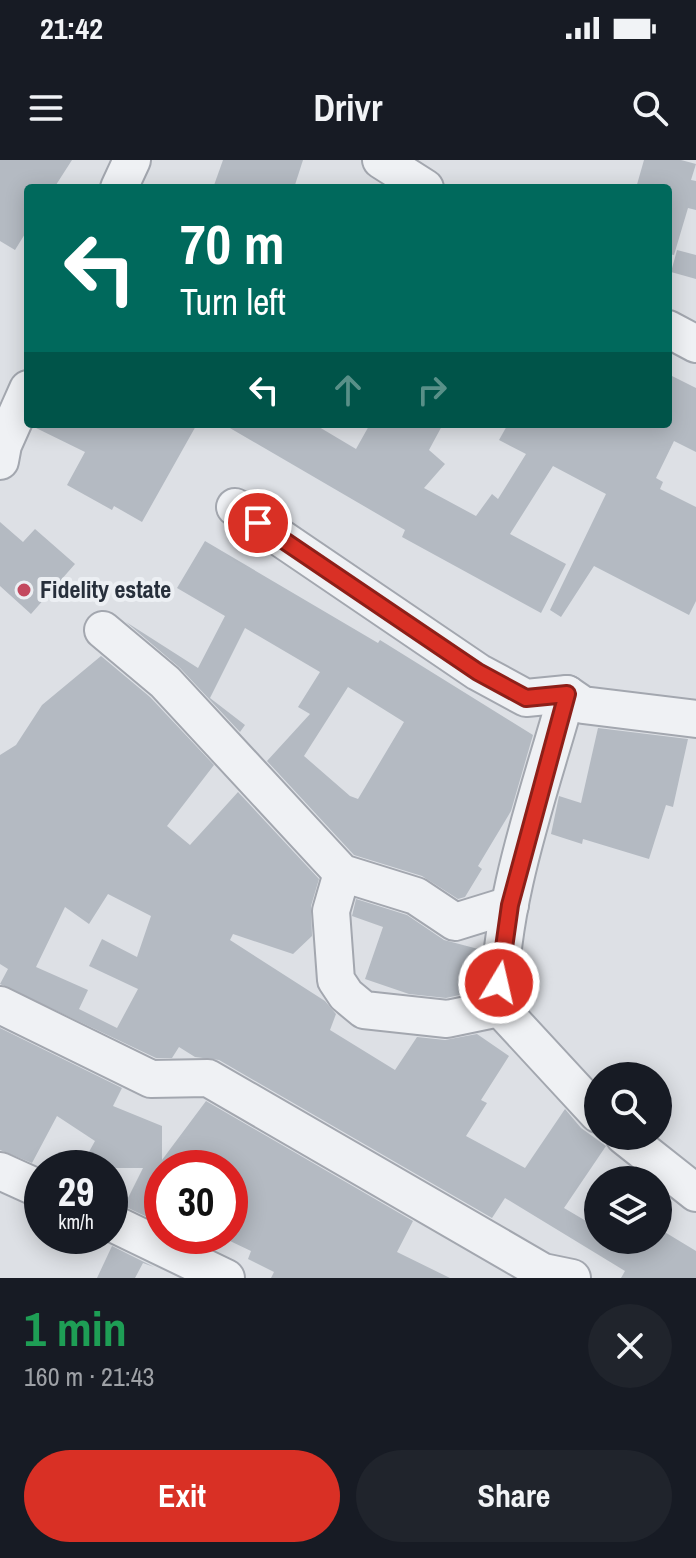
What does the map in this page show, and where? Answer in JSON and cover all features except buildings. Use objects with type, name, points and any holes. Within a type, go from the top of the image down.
[{"type":"street","points":[[121,184],[132,160]]},
{"type":"street","points":[[381,160],[419,184]]},
{"type":"street","points":[[672,331],[696,344]]},
{"type":"street","points":[[0,461],[3,445],[24,398]]},
{"type":"street","points":[[235,507],[478,672],[526,698],[567,694],[583,705],[696,719]]},
{"type":"street","points":[[103,630],[165,682],[300,832],[342,873],[416,896],[455,922],[510,905]]},
{"type":"street","points":[[567,694],[510,905],[499,983],[500,1008],[584,1099]]},
{"type":"street","points":[[342,873],[331,911],[336,980],[346,995],[364,1010],[447,1019],[500,1008]]},
{"type":"street","points":[[0,1005],[151,1079],[208,1078],[543,1272],[572,1278]]},
{"type":"street","points":[[642,1150],[696,1193]]},
{"type":"street","points":[[0,1171],[24,1182]]},
{"type":"street","points":[[128,1231],[226,1278]]},
{"type":"place","name":"Fidelity estate","points":[[24,590]]},
{"type":"route","points":[[258,523],[478,672],[526,698],[567,694],[510,905],[499,983]]}]
